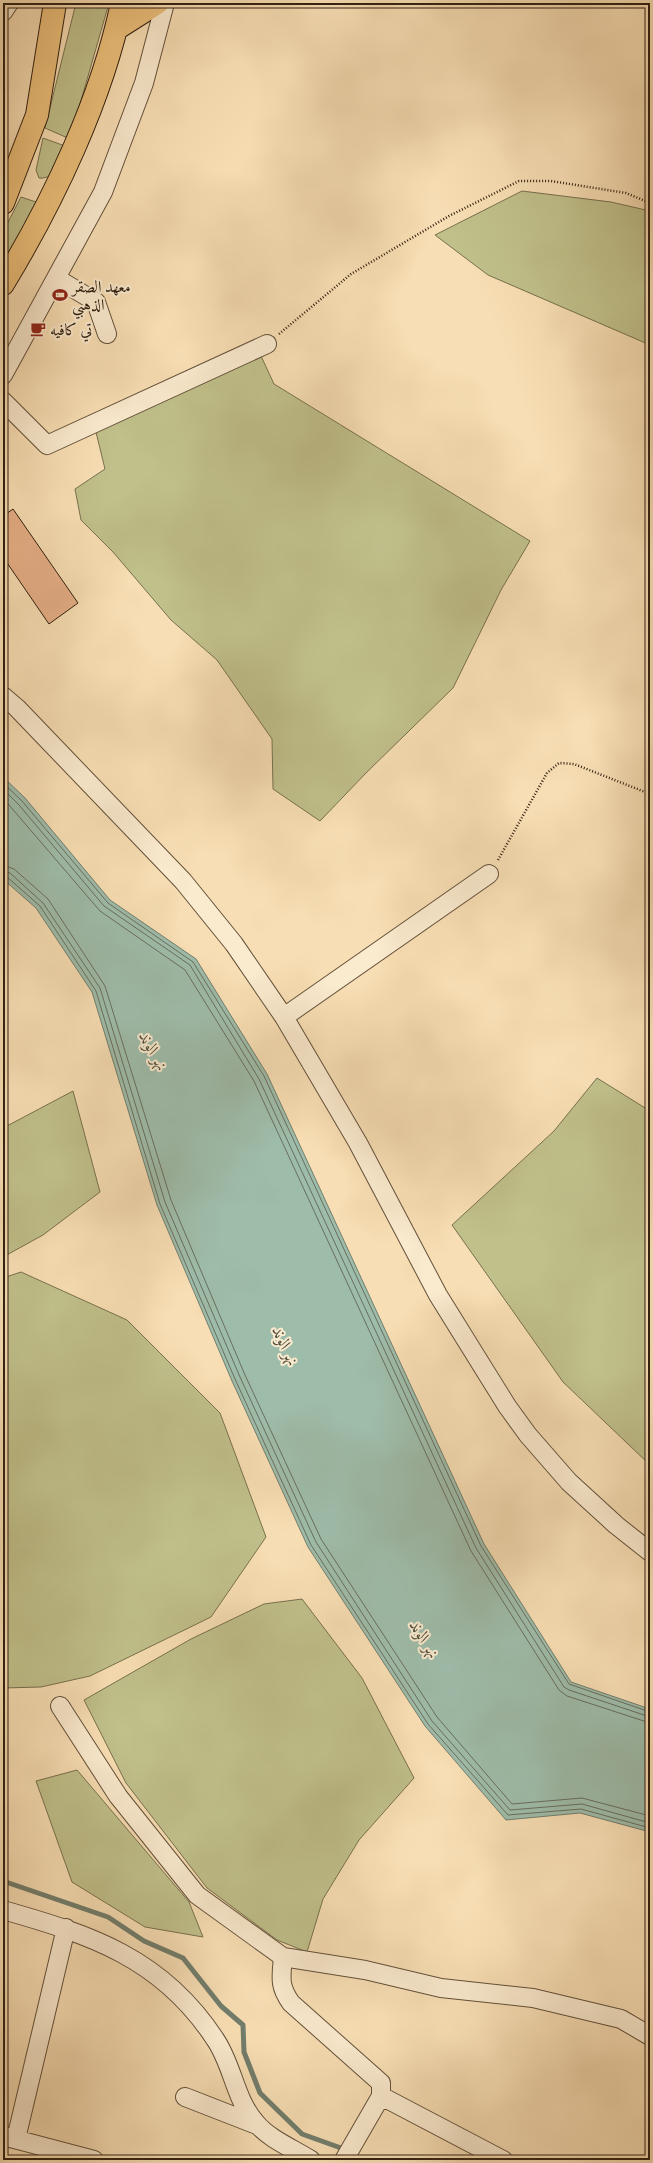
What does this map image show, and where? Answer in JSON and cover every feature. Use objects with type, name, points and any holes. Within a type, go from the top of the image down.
[{"type":"main road","points":[[3,203],[37,114],[56,3]]},
{"type":"main road","points":[[3,284],[26,245],[86,122],[116,29],[122,3]]},
{"type":"main road","points":[[116,29],[157,3]]},
{"type":"street","points":[[3,12],[9,3]]},
{"type":"street","points":[[3,375],[103,192],[144,83],[165,3]]},
{"type":"street","points":[[56,278],[96,302],[107,334]]},
{"type":"street","points":[[3,401],[47,445],[267,344]]},
{"type":"street","points":[[3,688],[17,708]]},
{"type":"street","points":[[3,696],[17,708],[183,881],[234,944],[284,1017],[358,1143],[438,1295],[507,1406],[543,1453],[569,1482],[616,1525],[650,1552]]},
{"type":"street","points":[[284,1017],[489,874]]},
{"type":"street","points":[[60,1706],[118,1796],[197,1895],[283,1957],[364,1970],[441,1988],[533,1998],[621,2019],[650,2036]]},
{"type":"street","points":[[3,1910],[66,1928],[111,1946],[137,1961],[164,1980],[179,1994],[215,2038],[222,2050],[244,2103],[257,2125]]},
{"type":"street","points":[[66,1928],[9,2137],[94,2160]]},
{"type":"street","points":[[283,1957],[281,1978],[282,1991],[291,2003],[381,2084],[381,2096],[344,2160]]},
{"type":"street","points":[[381,2096],[503,2160]]},
{"type":"street","points":[[185,2097],[257,2125],[311,2160]]},
{"type":"path","points":[[267,344],[351,274],[449,216],[519,181],[551,180],[626,193],[650,203]]},
{"type":"path","points":[[489,874],[547,773],[559,763],[574,764],[650,794]]},
{"type":"green space","points":[[76,3],[109,3],[70,139],[45,128]]},
{"type":"green space","points":[[43,138],[65,146],[59,162],[50,176],[39,178],[36,170]]},
{"type":"green space","points":[[522,191],[611,202],[650,211],[650,345],[488,275],[435,235]]},
{"type":"green space","points":[[21,197],[42,204],[3,268],[3,232]]},
{"type":"green space","points":[[261,356],[274,384],[530,541],[501,590],[453,688],[366,773],[320,821],[273,789],[272,739],[217,660],[171,620],[113,552],[81,520],[75,489],[105,469],[94,424]]},
{"type":"green space","points":[[597,1078],[650,1111],[650,1465],[563,1382],[452,1225],[554,1131]]},
{"type":"green space","points":[[73,1091],[100,1192],[43,1235],[3,1257],[3,1124],[5,1127]]},
{"type":"green space","points":[[21,1272],[127,1320],[220,1413],[266,1537],[211,1617],[90,1676],[41,1687],[3,1688],[3,1278]]},
{"type":"green space","points":[[302,1599],[362,1678],[414,1778],[359,1840],[323,1899],[307,1952],[277,1940],[207,1888],[126,1783],[84,1700],[191,1639],[264,1604]]},
{"type":"green space","points":[[77,1770],[189,1902],[203,1937],[145,1927],[72,1882],[36,1781]]},
{"type":"water","name":"نهر الوند","points":[[3,777],[25,798],[110,900],[196,959],[267,1074],[484,1544],[571,1682],[650,1709],[650,1832],[580,1813],[506,1820],[425,1726],[308,1547],[232,1381],[157,1205],[92,992],[36,908],[3,879]]},
{"type":"building","points":[[13,509],[78,603],[49,624],[3,557],[3,516]]},
{"type":"waterway","points":[[3,1881],[108,1917],[144,1941],[183,1958],[221,2006],[243,2025],[244,2052],[260,2093],[302,2134],[341,2148],[359,2160]]},
{"type":"place","name":"معهد الصقر الذهبي","points":[[60,295]]},
{"type":"place","name":"تي كافيه","points":[[38,329]]}]
